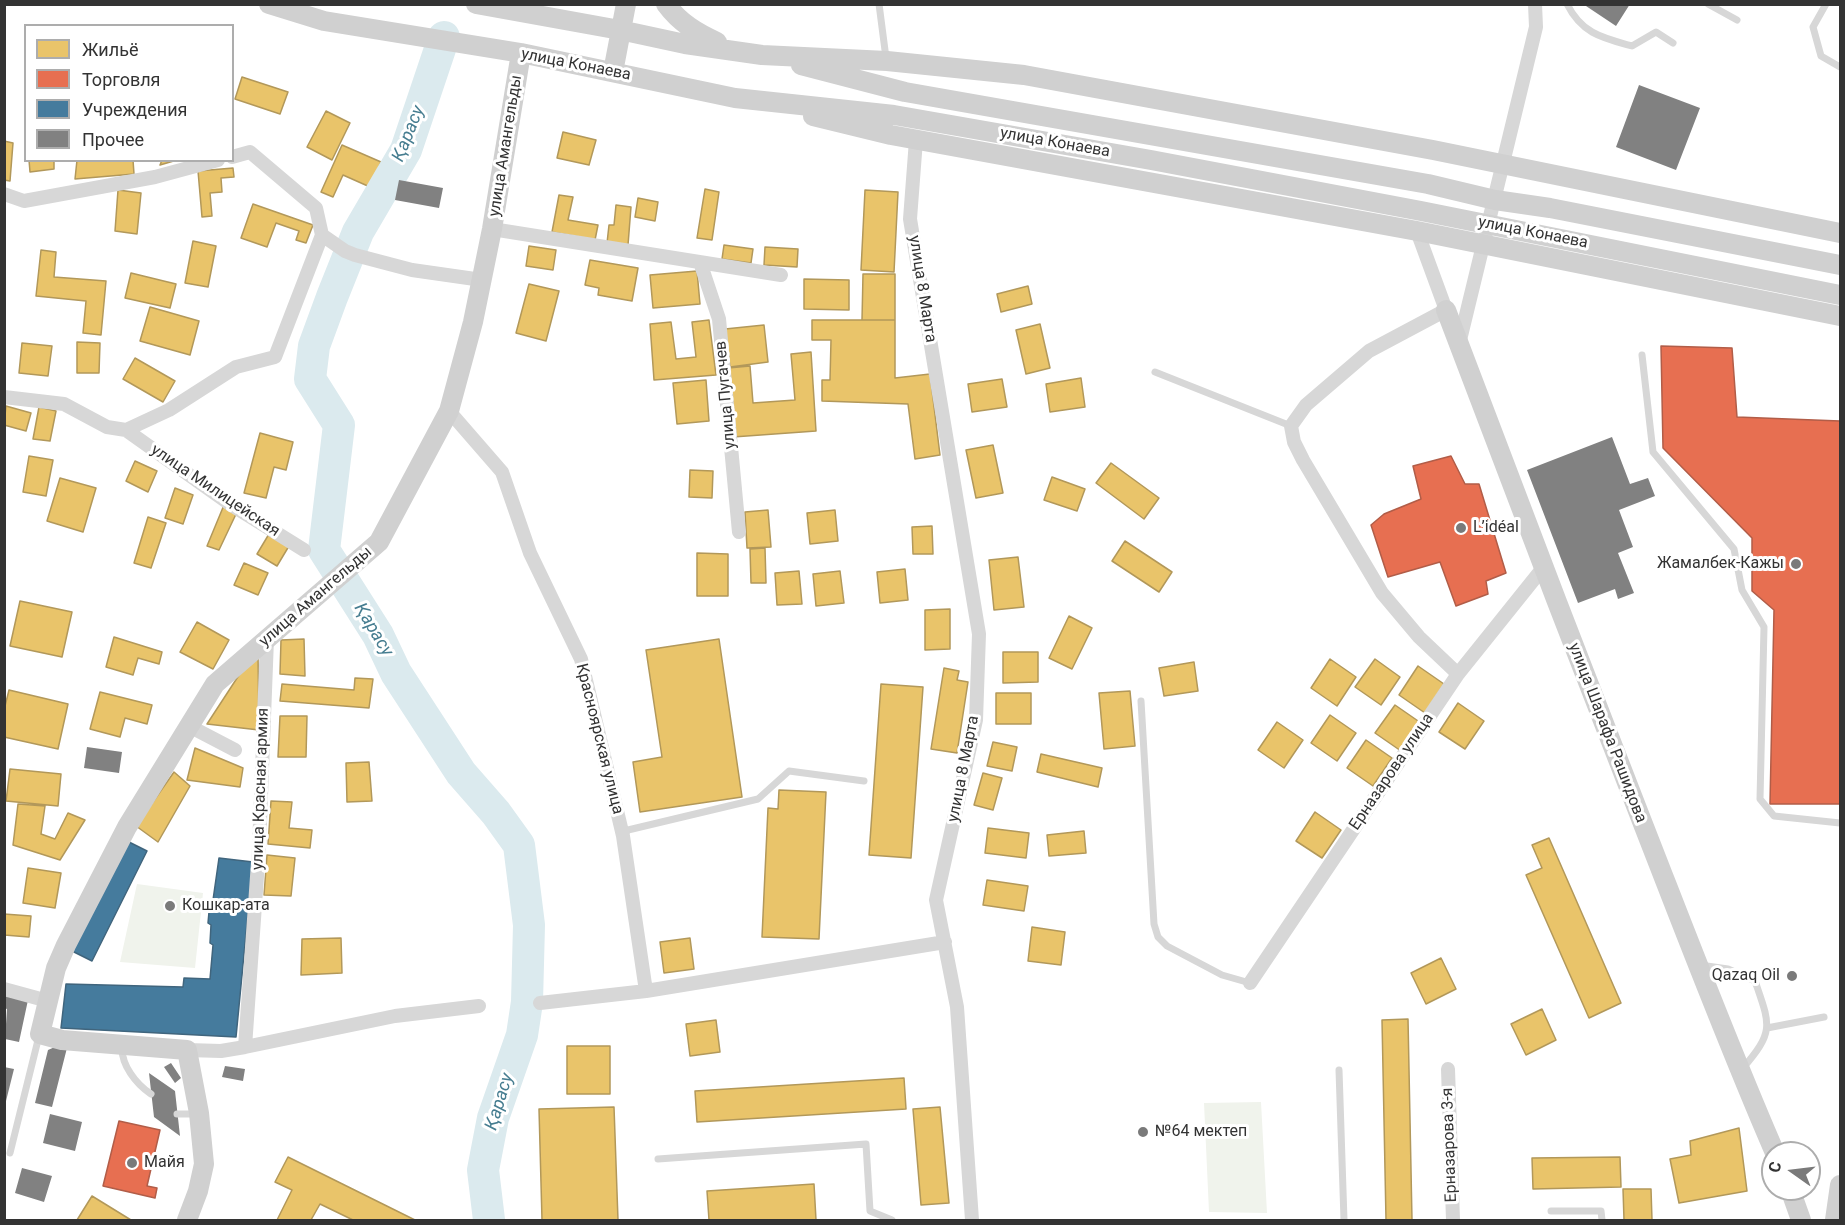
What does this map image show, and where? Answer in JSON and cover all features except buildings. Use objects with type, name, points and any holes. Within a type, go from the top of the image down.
[{"type":"main road","name":"улица Конаева","points":[[269,4],[324,21],[521,53],[735,98],[894,115],[1163,162],[1489,224],[1840,296]]},
{"type":"main road","points":[[486,6],[530,4]]},
{"type":"main road","points":[[613,72],[626,4]]},
{"type":"main road","points":[[666,4],[695,32],[739,52]]},
{"type":"main road","name":"улица Конаева","points":[[486,6],[685,44],[762,55],[887,61],[1024,75],[1433,150],[1840,232]]},
{"type":"main road","name":"улица Амангельды","points":[[40,1034],[57,968],[66,945],[122,837],[215,684],[294,618],[379,542],[449,411],[482,280],[521,53]]},
{"type":"main road","name":"улица Конаева","points":[[762,55],[905,92],[1428,184],[1495,200],[1550,208],[1840,265]]},
{"type":"main road","points":[[735,98],[916,140],[1417,231],[1840,316]]},
{"type":"main road","name":"улица Шарафа Рашидова","points":[[1446,310],[1543,568],[1740,1072],[1770,1141]]},
{"type":"main road","points":[[40,1034],[62,1040],[188,1050],[199,1113],[204,1164],[198,1191],[186,1221]]},
{"type":"main road","points":[[1835,1221],[1840,1185]]},
{"type":"main road","points":[[1794,1201],[1801,1221]]},
{"type":"street","points":[[1459,344],[1536,27],[1535,4]]},
{"type":"street","name":"улица 8 Марта","points":[[916,140],[910,219],[979,634],[976,720],[936,900],[957,1007],[972,1221]]},
{"type":"street","points":[[234,156],[250,152],[316,208],[322,235],[350,253],[412,270],[482,280]]},
{"type":"street","points":[[4,195],[24,201],[155,177],[211,162]]},
{"type":"street","points":[[492,229],[781,274]]},
{"type":"street","points":[[1417,231],[1446,310],[1369,351],[1306,405],[1291,426],[1294,442],[1303,460],[1382,593],[1419,637],[1458,674]]},
{"type":"street","name":"улица Милицейская","points":[[126,430],[169,410],[236,367],[275,357],[322,235]]},
{"type":"street","name":"улица Пугачев","points":[[700,262],[719,320],[739,532]]},
{"type":"street","name":"улица Милицейская","points":[[4,397],[64,404],[107,427],[126,430],[230,504],[304,550]]},
{"type":"street","name":"Красноярская улица","points":[[449,411],[502,472],[530,553],[581,659],[623,836],[646,991]]},
{"type":"street","name":"Ерназарова улица","points":[[1251,982],[1458,674],[1543,568]]},
{"type":"street","name":"улица Красная армия","points":[[245,1047],[259,848],[267,639]]},
{"type":"street","points":[[189,726],[235,750]]},
{"type":"street","points":[[540,1003],[646,991],[945,942]]},
{"type":"street","points":[[4,989],[48,1001]]},
{"type":"street","points":[[188,1050],[245,1047],[395,1016],[479,1006]]},
{"type":"street","name":"Ерназарова 3-я","points":[[1448,1069],[1453,1221]]},
{"type":"lane","points":[[879,4],[887,61]]},
{"type":"lane","points":[[1567,4],[1575,20],[1596,36],[1632,46],[1656,32],[1673,43]]},
{"type":"lane","points":[[1708,4],[1737,20]]},
{"type":"lane","points":[[1826,4],[1813,27],[1821,56],[1840,67]]},
{"type":"lane","points":[[1642,355],[1653,452],[1734,549],[1742,590],[1764,627],[1760,799],[1774,816],[1840,823]]},
{"type":"lane","points":[[1155,372],[1291,426]]},
{"type":"lane","points":[[1142,701],[1154,924],[1158,937],[1167,946],[1222,975],[1251,982]]},
{"type":"lane","points":[[623,836],[628,830],[758,799],[789,771],[864,781]]},
{"type":"lane","points":[[1698,965],[1728,969],[1755,981],[1768,1020],[1767,1028],[1760,1048],[1740,1072]]},
{"type":"lane","points":[[1767,1028],[1824,1017]]},
{"type":"lane","points":[[10,1153],[40,1034]]},
{"type":"lane","points":[[122,1046],[122,1055],[138,1085],[151,1094]]},
{"type":"lane","points":[[1339,1070],[1344,1221]]},
{"type":"lane","points":[[177,1114],[199,1113]]},
{"type":"lane","points":[[658,1159],[866,1144],[870,1211],[892,1221]]},
{"type":"lane","points":[[1551,1211],[1601,1211],[1602,1221]]},
{"type":"shaded area","points":[[137,884],[203,893],[195,968],[120,962]]},
{"type":"shaded area","points":[[1261,1102],[1267,1213],[1209,1212],[1204,1103]]},
{"type":"waterway","name":"Қарасу","points":[[444,37],[406,150],[358,232],[332,297],[314,346],[310,379],[339,425],[324,550],[378,635],[396,673],[461,773],[496,813],[519,845],[529,925],[527,1002],[522,1035],[493,1118],[483,1170],[489,1220]]},
{"type":"place","name":"L’idéal","points":[[1461,528]]},
{"type":"place","name":"Жамалбек-Кажы","points":[[1796,564]]},
{"type":"place","name":"Кошкар-ата","points":[[170,906]]},
{"type":"place","name":"Qazaq Oil","points":[[1792,976]]},
{"type":"place","name":"№64 мектеп","points":[[1143,1132]]},
{"type":"place","name":"Майя","points":[[132,1163]]}]
